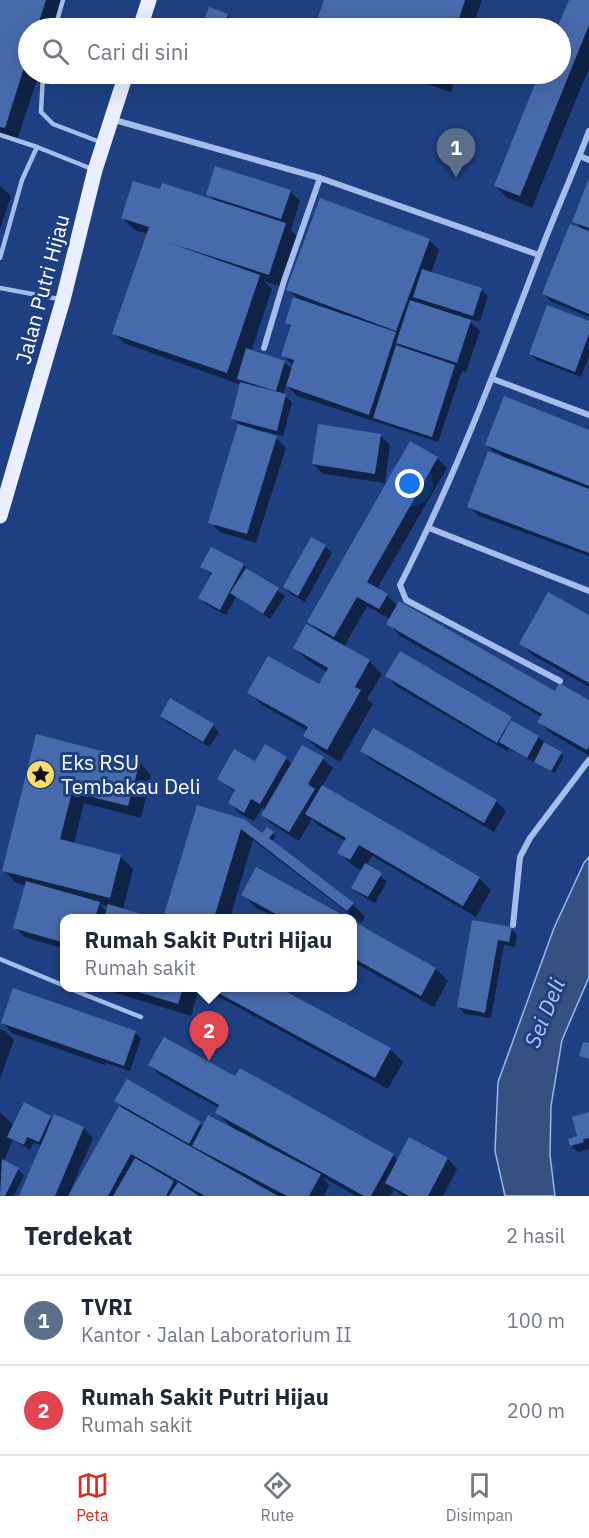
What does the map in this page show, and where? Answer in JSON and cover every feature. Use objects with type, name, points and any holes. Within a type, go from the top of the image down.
[{"type":"main road","points":[[143,18],[149,0]]},
{"type":"main road","name":"Jalan Putri Hijau","points":[[0,516],[63,300],[95,170],[123,84]]},
{"type":"street","points":[[111,119],[320,178],[539,255]]},
{"type":"street","points":[[560,681],[406,600],[400,585],[429,528],[493,379],[539,255],[589,131]]},
{"type":"street","points":[[580,156],[589,160]]},
{"type":"street","points":[[264,348],[284,281],[320,178]]},
{"type":"street","points":[[493,379],[589,416]]},
{"type":"street","points":[[429,528],[589,591]]},
{"type":"street","points":[[513,925],[520,857],[530,838],[589,760]]},
{"type":"lane","points":[[58,18],[63,0]]},
{"type":"lane","points":[[42,84],[41,112],[53,124],[103,144]]},
{"type":"lane","points":[[0,135],[95,170]]},
{"type":"lane","points":[[0,258],[22,180],[37,147]]},
{"type":"lane","points":[[0,288],[63,300]]},
{"type":"lane","points":[[0,960],[60,984]]},
{"type":"lane","points":[[79,992],[141,1017]]},
{"type":"water","name":"Sei Deli","points":[[589,857],[589,977],[562,1040],[551,1106],[550,1155],[555,1196],[505,1196],[495,1151],[498,1082],[554,928],[584,863]]},
{"type":"building","points":[[0,0],[46,0],[40,18],[18,18],[19,84],[5,128],[0,127]]},
{"type":"building","points":[[324,0],[465,0],[459,18],[318,18]]},
{"type":"building","points":[[569,0],[589,0],[589,25],[571,70],[571,18],[561,18]]},
{"type":"building","points":[[209,7],[228,14],[227,18],[205,18]]},
{"type":"building","points":[[535,84],[565,84],[520,196],[494,186]]},
{"type":"building","points":[[215,166],[291,190],[281,219],[206,195]]},
{"type":"building","points":[[589,178],[589,228],[572,222]]},
{"type":"building","points":[[133,181],[160,189],[162,183],[286,223],[269,275],[167,242],[260,275],[227,373],[112,334],[149,227],[121,218]]},
{"type":"building","points":[[320,198],[430,239],[396,331],[286,290]]},
{"type":"building","points":[[570,224],[589,231],[589,314],[542,294]]},
{"type":"building","points":[[422,269],[482,288],[473,316],[413,297]]},
{"type":"building","points":[[293,297],[396,332],[369,415],[286,386],[294,360],[281,356],[291,325],[285,323]]},
{"type":"building","points":[[410,300],[471,320],[457,363],[396,343]]},
{"type":"building","points":[[547,305],[589,321],[589,334],[575,372],[529,354]]},
{"type":"building","points":[[396,345],[455,365],[432,437],[373,418]]},
{"type":"building","points":[[246,348],[285,361],[276,391],[237,379]]},
{"type":"building","points":[[240,382],[286,394],[277,431],[231,419]]},
{"type":"building","points":[[504,396],[589,430],[589,486],[485,445]]},
{"type":"building","points":[[238,424],[277,436],[247,534],[208,523]]},
{"type":"building","points":[[318,424],[381,434],[375,474],[312,464]]},
{"type":"building","points":[[410,441],[438,457],[367,582],[388,594],[379,609],[357,597],[334,637],[307,622]]},
{"type":"building","points":[[488,451],[589,489],[589,553],[467,507]]},
{"type":"building","points":[[311,537],[326,545],[298,596],[283,587]]},
{"type":"building","points":[[211,547],[244,564],[220,610],[198,598],[212,573],[200,567]]},
{"type":"building","points":[[246,568],[279,588],[263,614],[230,593]]},
{"type":"building","points":[[548,592],[589,615],[589,683],[519,644]]},
{"type":"building","points":[[399,601],[555,691],[559,683],[589,700],[589,746],[587,750],[537,722],[542,714],[386,624]]},
{"type":"building","points":[[306,624],[370,660],[355,687],[361,690],[327,750],[303,736],[308,727],[247,693],[268,656],[319,684],[328,668],[293,648]]},
{"type":"building","points":[[400,651],[512,717],[497,743],[385,676]]},
{"type":"building","points":[[170,698],[214,724],[203,742],[160,716]]},
{"type":"building","points":[[511,720],[539,736],[527,758],[499,742]]},
{"type":"building","points":[[373,728],[497,800],[484,823],[360,751]]},
{"type":"building","points":[[36,734],[140,761],[128,806],[72,792],[60,839],[121,855],[110,898],[2,871]]},
{"type":"building","points":[[544,742],[562,752],[551,771],[534,762]]},
{"type":"building","points":[[265,744],[287,757],[260,804],[251,799],[244,813],[228,803],[235,790],[217,779],[234,749],[255,761]]},
{"type":"building","points":[[302,745],[324,757],[308,784],[315,789],[289,832],[261,815]]},
{"type":"building","points":[[322,785],[480,877],[463,906],[359,845],[350,860],[337,853],[346,838],[305,814]]},
{"type":"building","points":[[197,805],[244,819],[262,833],[267,827],[274,832],[269,838],[354,903],[347,911],[241,829],[215,914],[164,914]]},
{"type":"building","points":[[365,863],[382,873],[368,897],[351,888]]},
{"type":"building","points":[[256,867],[341,914],[276,914],[241,895]]},
{"type":"building","points":[[26,881],[100,902],[96,914],[60,914],[60,942],[13,928]]},
{"type":"building","points":[[108,904],[141,914],[105,914]]},
{"type":"building","points":[[472,920],[512,927],[509,942],[498,940],[485,1013],[457,1007]]},
{"type":"building","points":[[357,923],[436,968],[421,996],[357,960]]},
{"type":"building","points":[[13,988],[136,1031],[124,1066],[1,1023]]},
{"type":"building","points":[[138,992],[182,992],[178,1004]]},
{"type":"building","points":[[216,992],[286,992],[391,1048],[375,1078]]},
{"type":"building","points":[[164,1037],[235,1076],[240,1068],[394,1154],[371,1196],[364,1196],[215,1113],[219,1105],[148,1065]]},
{"type":"building","points":[[583,1042],[589,1043],[589,1059],[579,1056]]},
{"type":"building","points":[[127,1079],[201,1122],[189,1144],[114,1101]]},
{"type":"building","points":[[24,1102],[51,1116],[39,1142],[27,1137],[24,1145],[7,1137]]},
{"type":"building","points":[[119,1106],[278,1196],[205,1196],[131,1154],[108,1196],[68,1196]]},
{"type":"building","points":[[589,1112],[589,1138],[570,1146],[568,1139],[577,1136],[572,1117]]},
{"type":"building","points":[[54,1114],[84,1127],[55,1196],[19,1196]]},
{"type":"building","points":[[208,1115],[321,1174],[309,1196],[287,1196],[192,1146]]},
{"type":"building","points":[[409,1137],[448,1158],[428,1196],[409,1196],[385,1183]]},
{"type":"building","points":[[135,1158],[174,1181],[166,1196],[113,1196]]},
{"type":"building","points":[[2,1159],[19,1168],[5,1196],[0,1196]]},
{"type":"building","points":[[178,1182],[199,1196],[169,1196]]},
{"type":"place","name":"TVRI","points":[[456,178]]},
{"type":"place","name":"Eks RSU Tembakau Deli","points":[[40,774]]},
{"type":"place","name":"Rumah Sakit Putri Hijau","points":[[209,1061]]}]
